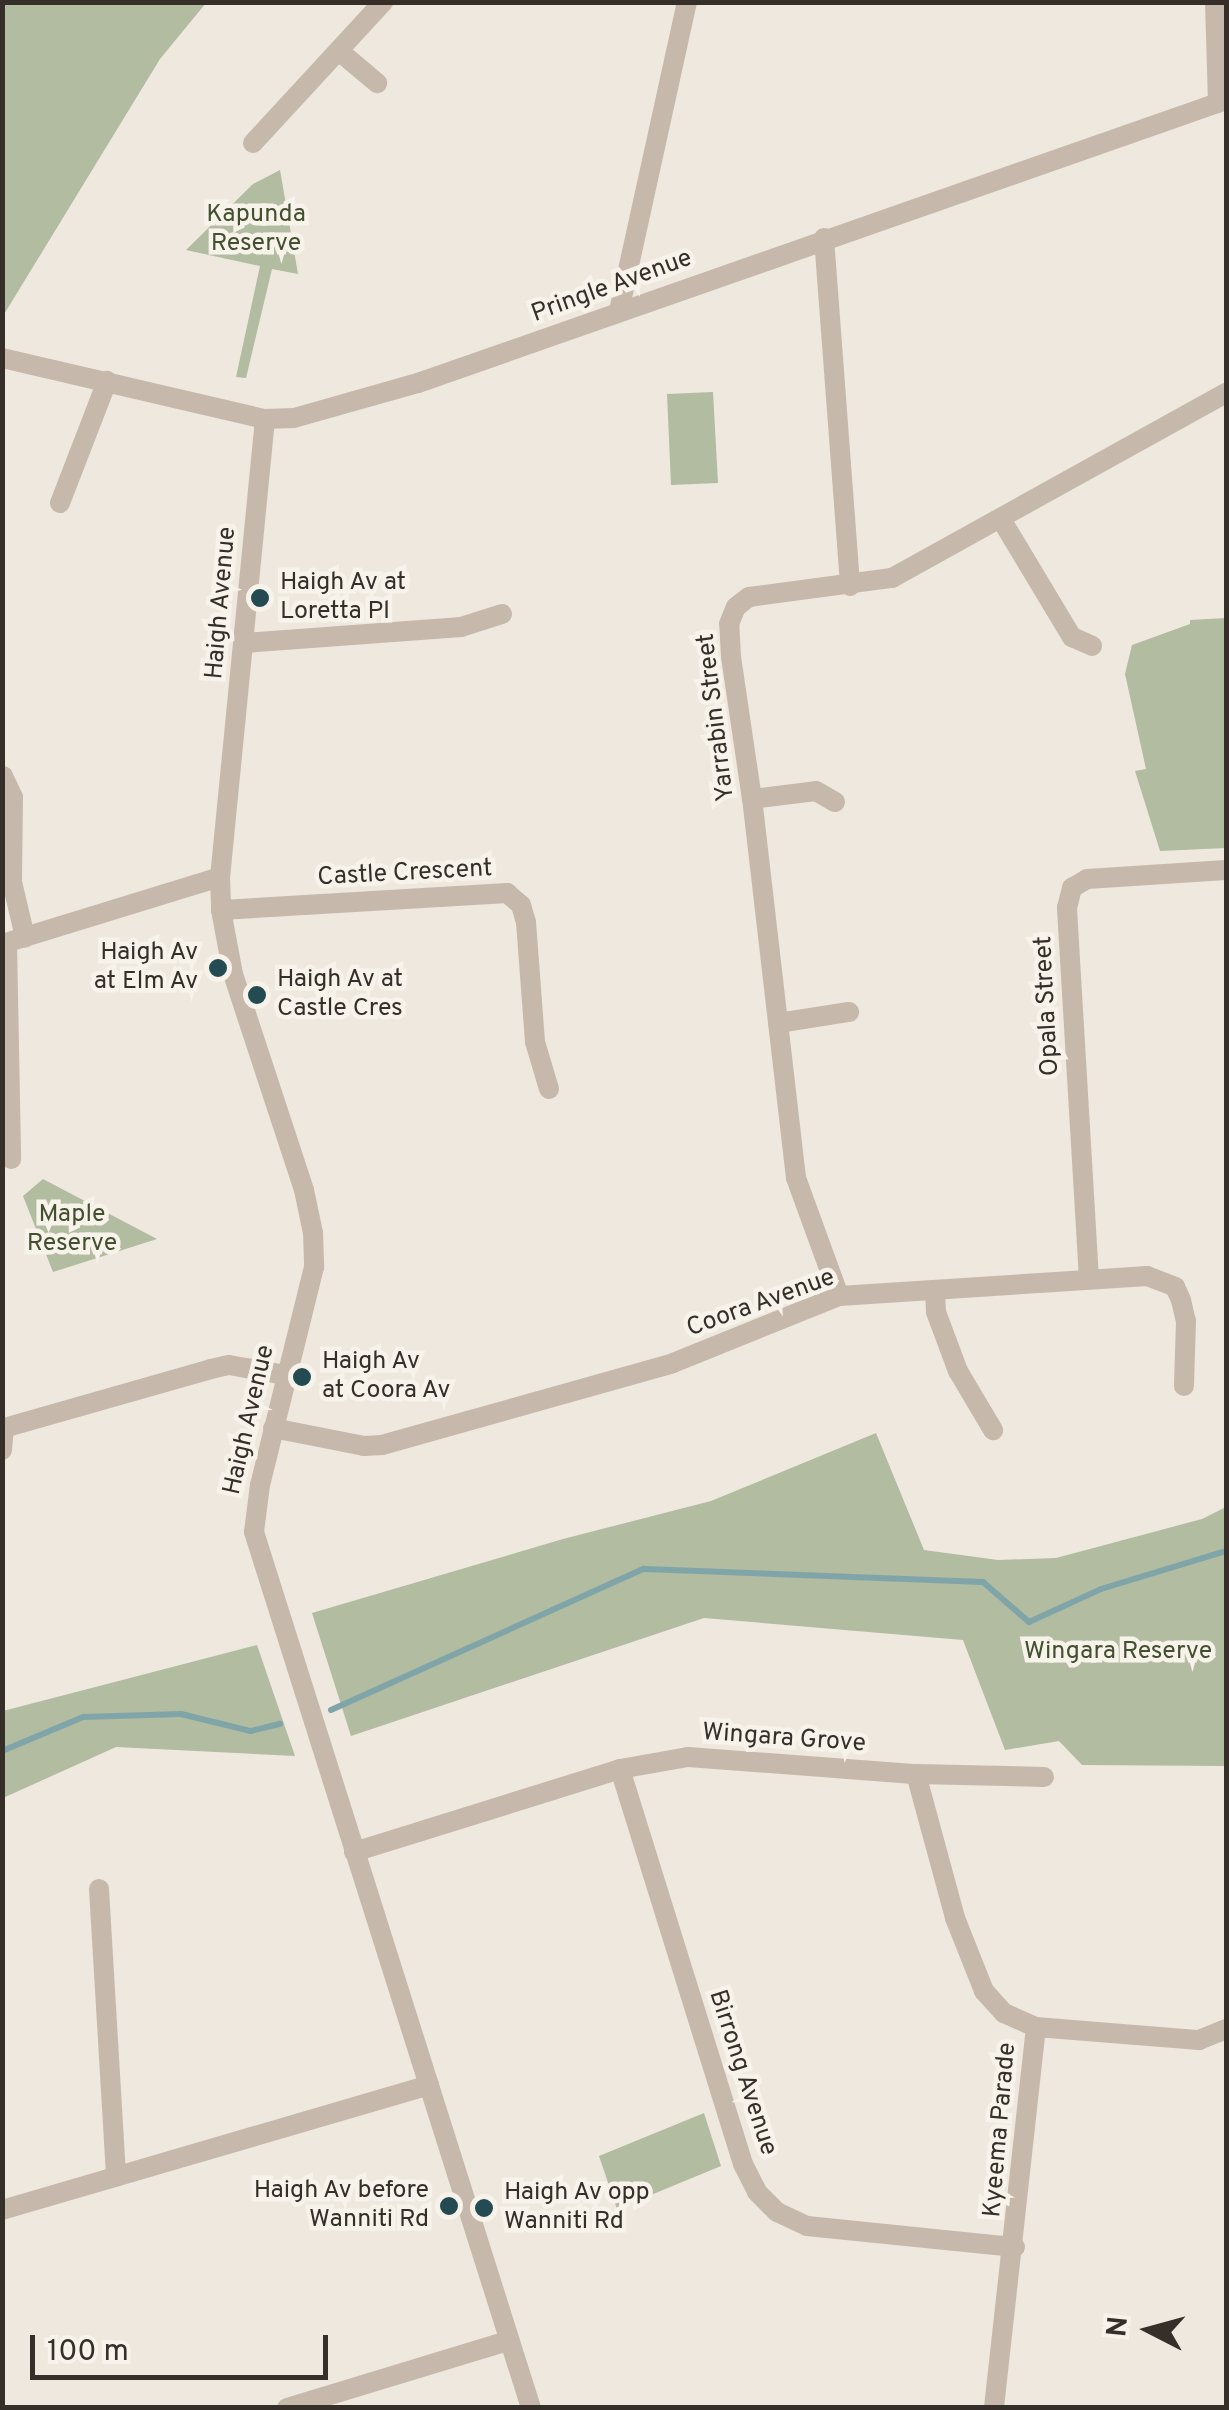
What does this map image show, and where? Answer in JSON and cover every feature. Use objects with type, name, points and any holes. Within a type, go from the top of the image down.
[{"type":"street","points":[[254,143],[383,2]]},
{"type":"street","points":[[619,311],[687,2]]},
{"type":"street","points":[[1215,2],[1222,102]]},
{"type":"street","points":[[339,52],[377,82]]},
{"type":"street","name":"Pringle Avenue","points":[[2,358],[265,420],[294,418],[418,384],[824,238],[1222,102]]},
{"type":"street","points":[[824,238],[850,586]]},
{"type":"street","points":[[60,503],[107,381]]},
{"type":"street","name":"Yarrabin Street","points":[[839,1296],[796,1178],[752,799],[730,658],[729,624],[736,607],[750,597],[892,578],[1226,393]]},
{"type":"street","name":"Haigh Avenue","points":[[265,420],[220,877],[221,910],[234,974],[304,1190],[313,1233],[314,1267],[273,1428],[254,1532],[531,2408]]},
{"type":"street","points":[[1001,519],[1072,637],[1092,646]]},
{"type":"street","points":[[244,643],[461,627],[502,614]]},
{"type":"street","points":[[4,776],[13,797],[11,1159]]},
{"type":"street","points":[[752,799],[816,791],[836,802]]},
{"type":"street","name":"Opala Street","points":[[1089,1278],[1068,908],[1072,888],[1087,879],[1226,870]]},
{"type":"street","points":[[11,941],[220,877]]},
{"type":"street","name":"Castle Crescent","points":[[221,910],[493,891],[507,894],[521,906],[526,922],[535,1042],[549,1089]]},
{"type":"street","points":[[778,1023],[849,1012]]},
{"type":"street","name":"Coora Avenue","points":[[273,1428],[364,1446],[382,1445],[673,1363],[839,1296],[1089,1278],[1147,1276],[1176,1287],[1186,1322],[1184,1386]]},
{"type":"street","points":[[935,1292],[936,1312],[958,1371],[993,1430]]},
{"type":"street","points":[[2,1450],[4,1428],[211,1369],[229,1365],[286,1374]]},
{"type":"street","name":"Wingara Grove","points":[[354,1852],[620,1768],[688,1758],[916,1774],[1044,1776]]},
{"type":"street","name":"Birrong Avenue","points":[[620,1768],[743,2164],[757,2192],[777,2212],[808,2226],[1014,2248]]},
{"type":"street","name":"Kyeema Parade","points":[[916,1774],[955,1918],[984,1991],[1004,2013],[1036,2027],[994,2408]]},
{"type":"street","points":[[99,1889],[116,2176]]},
{"type":"street","points":[[1036,2027],[1199,2040],[1226,2029]]},
{"type":"street","points":[[2,2210],[429,2085]]},
{"type":"street","points":[[287,2408],[508,2342]]},
{"type":"green space","points":[[3,2],[206,3],[160,59],[3,316]]},
{"type":"green space","name":"Kapunda Reserve","points":[[280,170],[298,274],[272,269],[246,378],[236,377],[260,266],[186,250],[253,184]]},
{"type":"green space","points":[[713,392],[718,483],[671,485],[667,394]]},
{"type":"green space","points":[[1226,618],[1226,848],[1160,851],[1135,771],[1146,769],[1125,674],[1132,645],[1190,624],[1190,620]]},
{"type":"green space","name":"Maple Reserve","points":[[43,1179],[157,1239],[53,1272],[23,1196]]},
{"type":"green space","name":"Wingara Reserve","points":[[876,1433],[924,1550],[998,1560],[1056,1558],[1202,1519],[1226,1507],[1226,1766],[1082,1765],[1059,1741],[1005,1750],[963,1640],[704,1618],[351,1736],[312,1613],[563,1539],[711,1501]]},
{"type":"green space","points":[[257,1645],[295,1756],[116,1747],[3,1798],[3,1711]]},
{"type":"green space","points":[[704,2113],[721,2166],[617,2209],[599,2156]]},
{"type":"waterway","points":[[331,1710],[644,1569],[983,1582],[1029,1622],[1101,1589],[1226,1551]]},
{"type":"waterway","points":[[2,1751],[83,1717],[181,1714],[251,1731],[280,1724]]},
{"type":"place","name":"Haigh Av at Loretta Pl","points":[[260,598]]},
{"type":"place","name":"Haigh Av at Elm Av","points":[[218,968]]},
{"type":"place","name":"Haigh Av at Castle Cres","points":[[257,995]]},
{"type":"place","name":"Haigh Av at Coora Av","points":[[302,1377]]},
{"type":"place","name":"Haigh Av before Wanniti Rd","points":[[449,2206]]},
{"type":"place","name":"Haigh Av opp Wanniti Rd","points":[[484,2208]]}]
